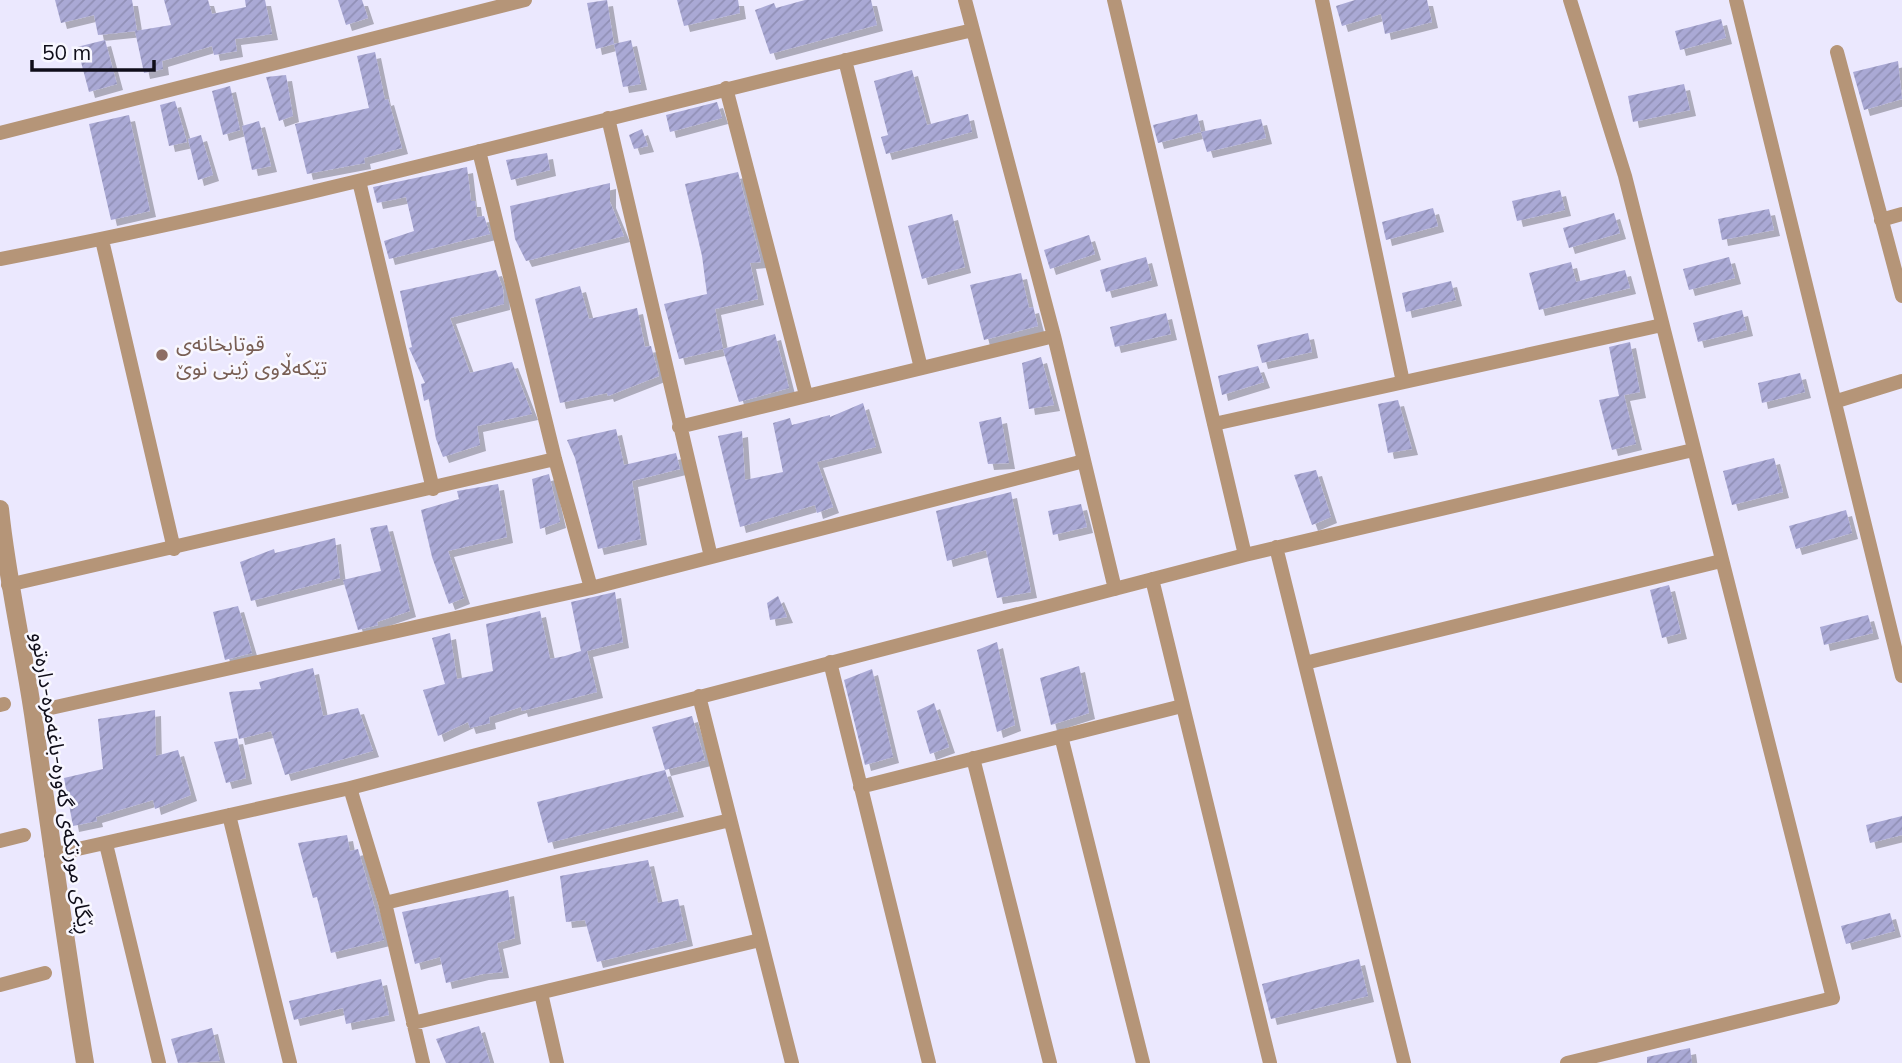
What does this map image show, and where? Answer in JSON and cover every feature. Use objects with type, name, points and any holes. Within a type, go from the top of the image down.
[{"type":"street","points":[[0,133],[525,0]]},
{"type":"street","points":[[965,0],[1054,336],[1115,589]]},
{"type":"street","points":[[1114,0],[1245,555]]},
{"type":"street","points":[[1322,0],[1403,382]]},
{"type":"street","points":[[1567,1063],[1833,998],[1625,176],[1570,0]]},
{"type":"street","points":[[1736,0],[1899,653],[1902,676]]},
{"type":"street","points":[[0,259],[102,240],[359,181],[726,88],[973,30]]},
{"type":"street","points":[[1838,51],[1902,296]]},
{"type":"street","points":[[845,60],[921,368]]},
{"type":"street","points":[[726,88],[806,395]]},
{"type":"street","points":[[607,118],[711,557]]},
{"type":"street","points":[[479,151],[555,460],[591,588]]},
{"type":"street","points":[[359,181],[433,489]]},
{"type":"street","points":[[1881,219],[1902,214]]},
{"type":"street","points":[[102,240],[174,549]]},
{"type":"street","points":[[1214,424],[1662,325]]},
{"type":"street","points":[[679,427],[1054,336]]},
{"type":"street","points":[[1837,401],[1902,381]]},
{"type":"street","points":[[51,855],[350,788],[1276,547],[1693,450]]},
{"type":"street","points":[[8,585],[555,460]]},
{"type":"street","points":[[33,712],[591,588],[1084,461]]},
{"type":"street","name":"ڕێگای مورتکەی گەورە-باغەمرە-دارەتوو","points":[[0,509],[8,585],[33,712],[51,855],[85,1063]]},
{"type":"street","points":[[1276,547],[1404,1063]]},
{"type":"street","points":[[1305,663],[1721,561]]},
{"type":"street","points":[[1152,579],[1270,1063]]},
{"type":"street","points":[[830,662],[929,1063]]},
{"type":"street","points":[[699,696],[792,1063]]},
{"type":"street","points":[[860,787],[1182,706]]},
{"type":"street","points":[[1061,736],[1143,1063]]},
{"type":"street","points":[[973,758],[1050,1063]]},
{"type":"street","points":[[350,788],[385,903],[423,1063]]},
{"type":"street","points":[[229,815],[290,1063]]},
{"type":"street","points":[[385,903],[730,820]]},
{"type":"street","points":[[0,841],[24,835]]},
{"type":"street","points":[[106,844],[159,1063]]},
{"type":"street","points":[[413,1023],[760,940]]},
{"type":"street","points":[[0,985],[45,973]]},
{"type":"street","points":[[541,993],[557,1063]]},
{"type":"building","points":[[55,0],[132,0],[137,31],[98,35],[94,15],[61,23]]},
{"type":"building","points":[[164,0],[208,0],[212,14],[246,7],[245,0],[265,0],[272,34],[235,39],[237,51],[214,55],[212,46],[162,61],[163,69],[144,73],[135,31],[171,25]]},
{"type":"building","points":[[338,0],[362,0],[368,18],[346,25]]},
{"type":"building","points":[[607,0],[614,44],[596,49],[587,3]]},
{"type":"building","points":[[677,0],[738,0],[740,13],[684,26]]},
{"type":"building","points":[[805,0],[871,0],[877,25],[770,54],[755,10],[774,3],[776,8]]},
{"type":"building","points":[[1355,0],[1427,0],[1432,22],[1385,34],[1381,14],[1342,26],[1336,6]]},
{"type":"building","points":[[1721,19],[1726,38],[1680,50],[1675,31]]},
{"type":"building","points":[[105,40],[117,84],[89,92],[77,47]]},
{"type":"building","points":[[631,40],[641,84],[623,87],[614,44]]},
{"type":"building","points":[[375,52],[385,100],[388,99],[402,148],[364,158],[365,163],[307,174],[295,124],[369,108],[357,56]]},
{"type":"building","points":[[1898,61],[1902,99],[1864,110],[1853,72]]},
{"type":"building","points":[[912,70],[927,125],[968,114],[972,132],[886,154],[881,137],[888,135],[874,81]]},
{"type":"building","points":[[286,75],[293,116],[279,121],[266,77]]},
{"type":"building","points":[[1684,84],[1690,110],[1633,122],[1628,96]]},
{"type":"building","points":[[230,86],[240,130],[223,135],[212,91]]},
{"type":"building","points":[[175,101],[187,142],[169,146],[160,105]]},
{"type":"building","points":[[717,102],[722,118],[670,132],[666,115]]},
{"type":"building","points":[[1197,114],[1201,132],[1158,143],[1153,125]]},
{"type":"building","points":[[129,115],[150,211],[111,220],[89,124]]},
{"type":"building","points":[[1261,119],[1266,138],[1207,152],[1201,132]]},
{"type":"building","points":[[259,121],[271,166],[252,170],[242,126]]},
{"type":"building","points":[[642,129],[648,146],[634,149],[629,135]]},
{"type":"building","points":[[201,135],[213,175],[198,180],[188,139]]},
{"type":"building","points":[[547,153],[550,170],[511,180],[506,160]]},
{"type":"building","points":[[467,167],[471,201],[475,201],[477,217],[484,216],[490,234],[389,259],[384,241],[414,231],[406,197],[377,203],[373,187]]},
{"type":"building","points":[[738,172],[761,262],[750,263],[758,299],[715,309],[723,349],[679,359],[664,304],[707,294],[702,256],[685,184]]},
{"type":"building","points":[[610,183],[610,202],[624,236],[526,261],[515,239],[510,206]]},
{"type":"building","points":[[1560,190],[1565,210],[1517,221],[1512,201]]},
{"type":"building","points":[[1433,208],[1438,226],[1386,240],[1382,222]]},
{"type":"building","points":[[1769,209],[1774,230],[1722,240],[1718,219]]},
{"type":"building","points":[[1614,213],[1620,233],[1569,248],[1563,228]]},
{"type":"building","points":[[952,214],[965,267],[922,279],[908,226]]},
{"type":"building","points":[[1089,235],[1095,254],[1050,269],[1044,250]]},
{"type":"building","points":[[1146,257],[1152,280],[1106,292],[1100,270]]},
{"type":"building","points":[[1729,257],[1735,278],[1689,290],[1683,269]]},
{"type":"building","points":[[1571,262],[1576,282],[1625,270],[1630,288],[1539,310],[1529,273]]},
{"type":"building","points":[[496,270],[503,289],[504,304],[450,318],[470,373],[512,362],[532,414],[477,426],[480,445],[443,457],[436,439],[429,399],[424,401],[421,384],[425,383],[409,348],[412,347],[400,291]]},
{"type":"building","points":[[1021,273],[1029,308],[1033,307],[1038,326],[984,340],[970,285]]},
{"type":"building","points":[[1451,281],[1456,300],[1406,312],[1402,293]]},
{"type":"building","points":[[580,286],[589,319],[637,308],[645,347],[651,346],[659,376],[608,396],[607,393],[560,403],[535,299]]},
{"type":"building","points":[[1742,310],[1747,330],[1698,342],[1693,323]]},
{"type":"building","points":[[1166,313],[1171,334],[1115,347],[1110,327]]},
{"type":"building","points":[[1308,333],[1312,352],[1262,363],[1257,345]]},
{"type":"building","points":[[775,334],[789,388],[739,402],[723,349]]},
{"type":"building","points":[[1630,342],[1640,392],[1624,395],[1636,444],[1612,450],[1599,400],[1619,396],[1609,347]]},
{"type":"building","points":[[1041,357],[1054,405],[1029,409],[1022,363]]},
{"type":"building","points":[[1258,366],[1264,382],[1222,395],[1218,376]]},
{"type":"building","points":[[1800,373],[1805,392],[1762,403],[1758,383]]},
{"type":"building","points":[[1398,400],[1412,449],[1388,453],[1378,404]]},
{"type":"building","points":[[863,403],[876,447],[817,462],[833,507],[817,513],[815,505],[740,527],[718,436],[742,431],[745,480],[783,472],[773,423],[790,418],[792,425],[830,417]]},
{"type":"building","points":[[1001,417],[1009,463],[988,464],[979,422]]},
{"type":"building","points":[[616,429],[624,465],[676,453],[680,469],[632,481],[641,539],[598,549],[575,458],[567,440]]},
{"type":"building","points":[[1774,458],[1783,492],[1732,505],[1723,471]]},
{"type":"building","points":[[1316,470],[1331,517],[1312,525],[1294,475]]},
{"type":"building","points":[[549,474],[560,522],[540,529],[532,479]]},
{"type":"building","points":[[498,484],[507,537],[448,551],[464,598],[449,604],[432,557],[421,510],[459,499],[457,491]]},
{"type":"building","points":[[1011,492],[1031,592],[997,598],[986,550],[947,561],[936,511]]},
{"type":"building","points":[[1081,504],[1087,527],[1053,535],[1048,511]]},
{"type":"building","points":[[1846,510],[1852,533],[1796,549],[1789,526]]},
{"type":"building","points":[[387,525],[410,611],[377,622],[378,625],[358,630],[343,580],[381,571],[370,528]]},
{"type":"building","points":[[335,538],[340,578],[251,601],[240,562],[274,549],[275,553]]},
{"type":"building","points":[[1669,585],[1681,633],[1662,638],[1650,590]]},
{"type":"building","points":[[615,592],[623,642],[587,651],[597,692],[522,711],[521,707],[489,717],[490,723],[470,728],[468,722],[438,736],[423,690],[445,684],[432,638],[450,633],[457,679],[493,671],[486,624],[540,611],[550,659],[565,656],[581,651],[571,602]]},
{"type":"building","points":[[778,596],[787,617],[770,620],[767,603]]},
{"type":"building","points":[[238,606],[252,653],[225,660],[213,612]]},
{"type":"building","points":[[1868,615],[1873,633],[1824,645],[1820,627]]},
{"type":"building","points":[[997,642],[1015,725],[997,732],[977,650]]},
{"type":"building","points":[[1079,666],[1089,713],[1051,725],[1040,678]]},
{"type":"building","points":[[313,668],[323,716],[358,708],[373,751],[285,775],[271,731],[239,739],[229,692],[261,689],[259,682]]},
{"type":"building","points":[[872,669],[893,757],[865,765],[844,680]]},
{"type":"building","points":[[934,703],[949,747],[930,754],[917,711]]},
{"type":"building","points":[[155,710],[156,756],[178,750],[191,795],[155,809],[153,800],[96,817],[97,821],[73,826],[64,778],[103,769],[98,719]]},
{"type":"building","points":[[692,716],[705,760],[665,770],[652,727]]},
{"type":"building","points":[[237,738],[246,778],[226,783],[214,742]]},
{"type":"building","points":[[665,770],[678,811],[548,843],[537,802]]},
{"type":"building","points":[[1902,816],[1902,835],[1870,843],[1866,825]]},
{"type":"building","points":[[347,835],[350,851],[358,849],[384,940],[331,953],[317,897],[313,898],[298,843]]},
{"type":"building","points":[[648,860],[658,903],[678,899],[687,940],[597,962],[585,920],[566,922],[560,876]]},
{"type":"building","points":[[508,890],[515,938],[497,943],[503,972],[446,983],[440,957],[415,964],[402,912]]},
{"type":"building","points":[[1890,913],[1895,931],[1846,944],[1841,926]]},
{"type":"building","points":[[1359,959],[1368,996],[1271,1019],[1262,984]]},
{"type":"building","points":[[381,979],[389,1015],[346,1024],[343,1008],[294,1020],[289,1001]]},
{"type":"building","points":[[479,1026],[490,1063],[446,1063],[436,1039]]},
{"type":"building","points":[[212,1028],[220,1061],[178,1063],[171,1039]]},
{"type":"building","points":[[1690,1048],[1692,1063],[1647,1063],[1647,1057]]},
{"type":"place","name":"قوتابخانەی تێکەڵاوی ژینی نوێ","points":[[162,355]]}]
